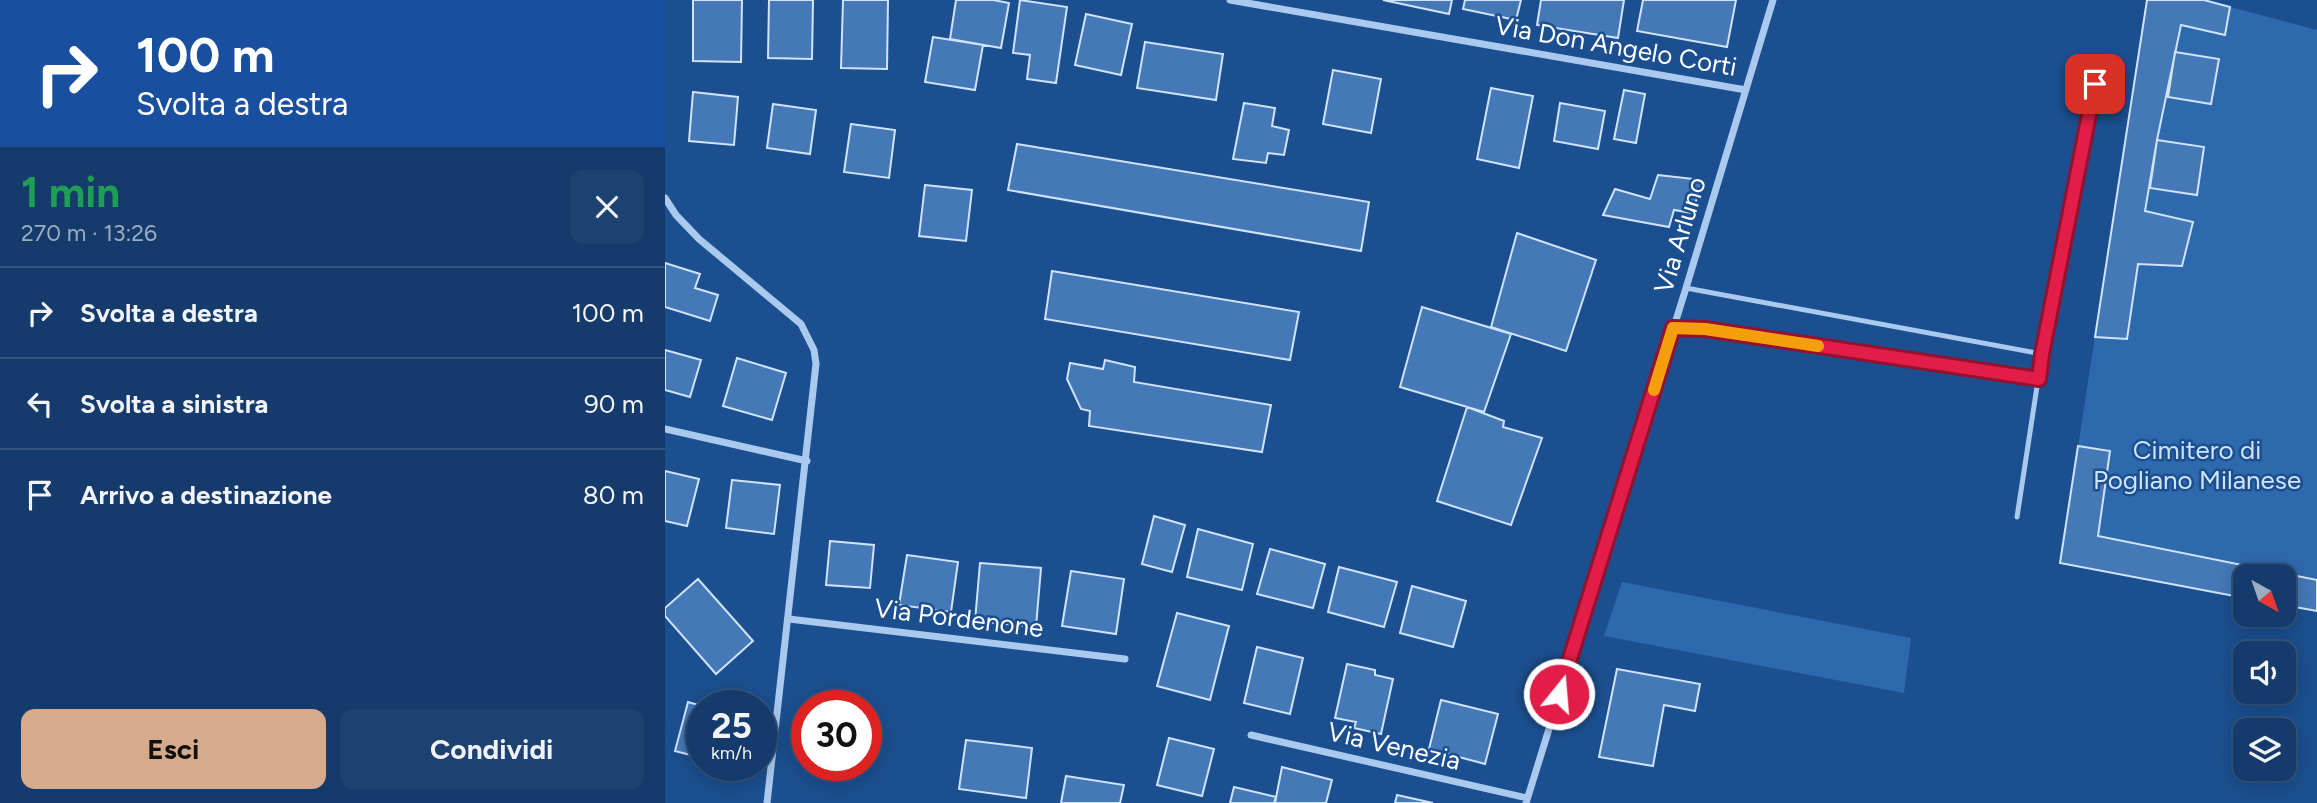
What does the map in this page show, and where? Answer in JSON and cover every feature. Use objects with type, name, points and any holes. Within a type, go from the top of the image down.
[{"type":"street","name":"Via Don Angelo Corti","points":[[1230,0],[1746,90]]},
{"type":"street","name":"Via Arluno","points":[[1526,800],[1773,0]]},
{"type":"street","points":[[665,198],[687,228],[790,314],[809,336],[814,350],[816,378],[767,803]]},
{"type":"street","points":[[665,429],[807,461]]},
{"type":"street","name":"Via Pordenone","points":[[789,619],[1125,659]]},
{"type":"street","name":"Via Venezia","points":[[1251,735],[1526,800]]},
{"type":"lane","points":[[2017,517],[2042,354],[2101,57]]},
{"type":"lane","points":[[1686,288],[2042,354]]},
{"type":"lane","points":[[1673,328],[1705,329],[2039,379]]},
{"type":"green space","name":"Cimitero di Pogliano Milanese","points":[[2147,0],[2204,0],[2317,30],[2317,611],[2296,607],[2296,564],[2233,564],[2233,596],[2060,563]]},
{"type":"green space","points":[[1622,582],[1911,638],[1904,693],[1604,636]]},
{"type":"building","points":[[693,0],[742,0],[741,62],[693,61]]},
{"type":"building","points":[[769,0],[813,0],[812,59],[768,58]]},
{"type":"building","points":[[843,0],[888,0],[887,69],[841,68]]},
{"type":"building","points":[[956,0],[1009,3],[1001,48],[950,39]]},
{"type":"building","points":[[1020,0],[1067,7],[1056,83],[1027,79],[1030,55],[1013,53]]},
{"type":"building","points":[[1383,0],[1452,0],[1449,14]]},
{"type":"building","points":[[1465,0],[1521,0],[1516,20],[1463,9]]},
{"type":"building","points":[[1541,0],[1624,0],[1618,38],[1537,25]]},
{"type":"building","points":[[1643,0],[1736,0],[1727,47],[1637,31]]},
{"type":"building","points":[[2147,0],[2204,0],[2230,7],[2225,35],[2181,25],[2157,140],[2145,211],[2193,222],[2182,266],[2138,264],[2127,339],[2095,337]]},
{"type":"building","points":[[1086,14],[1132,24],[1121,75],[1075,65]]},
{"type":"building","points":[[933,37],[983,45],[975,90],[925,82]]},
{"type":"building","points":[[1145,42],[1223,54],[1216,100],[1137,88]]},
{"type":"building","points":[[2175,52],[2219,59],[2211,104],[2168,97]]},
{"type":"building","points":[[1333,70],[1381,79],[1371,133],[1323,124]]},
{"type":"building","points":[[1491,88],[1533,96],[1519,168],[1477,159]]},
{"type":"building","points":[[1624,90],[1645,94],[1636,143],[1614,139]]},
{"type":"building","points":[[693,92],[738,97],[734,145],[689,141]]},
{"type":"building","points":[[1244,103],[1275,108],[1272,126],[1289,130],[1284,155],[1268,153],[1266,163],[1233,159]]},
{"type":"building","points":[[1560,103],[1605,111],[1598,149],[1554,141]]},
{"type":"building","points":[[773,104],[816,110],[810,154],[767,148]]},
{"type":"building","points":[[851,124],[895,130],[889,178],[844,172]]},
{"type":"building","points":[[2157,140],[2204,147],[2197,195],[2150,188]]},
{"type":"building","points":[[1017,144],[1369,202],[1361,251],[1008,190]]},
{"type":"building","points":[[1658,175],[1703,180],[1692,213],[1674,210],[1669,227],[1603,215],[1615,189],[1650,199]]},
{"type":"building","points":[[925,185],[972,190],[966,241],[919,236]]},
{"type":"building","points":[[1517,233],[1596,260],[1566,351],[1491,327]]},
{"type":"building","points":[[665,263],[700,274],[695,288],[718,295],[710,321],[665,307]]},
{"type":"building","points":[[1052,271],[1299,312],[1290,360],[1045,319]]},
{"type":"building","points":[[1422,307],[1511,334],[1484,412],[1400,387]]},
{"type":"building","points":[[665,350],[701,360],[690,397],[665,390]]},
{"type":"building","points":[[737,358],[786,373],[772,420],[723,406]]},
{"type":"building","points":[[1105,360],[1135,367],[1134,382],[1271,405],[1262,452],[1089,426],[1090,411],[1081,409],[1067,379],[1070,363],[1103,369]]},
{"type":"building","points":[[1467,407],[1504,421],[1503,427],[1542,438],[1511,525],[1437,501]]},
{"type":"building","points":[[2078,446],[2110,451],[2098,536],[2237,564],[2233,564],[2233,596],[2060,563]]},
{"type":"building","points":[[665,471],[699,479],[687,526],[665,521]]},
{"type":"building","points":[[732,480],[780,485],[774,534],[726,528]]},
{"type":"building","points":[[1154,516],[1185,525],[1172,572],[1142,564]]},
{"type":"building","points":[[1198,529],[1253,544],[1242,590],[1187,577]]},
{"type":"building","points":[[830,541],[874,545],[870,588],[826,585]]},
{"type":"building","points":[[1270,549],[1325,564],[1313,608],[1257,594]]},
{"type":"building","points":[[907,555],[958,562],[951,612],[899,605]]},
{"type":"building","points":[[980,563],[1041,568],[1036,627],[975,621]]},
{"type":"building","points":[[1339,567],[1397,582],[1384,627],[1328,612]]},
{"type":"building","points":[[1071,571],[1124,579],[1116,634],[1062,626]]},
{"type":"building","points":[[2296,576],[2317,580],[2317,611],[2296,607]]},
{"type":"building","points":[[698,579],[753,641],[716,674],[665,616],[665,608]]},
{"type":"building","points":[[1412,586],[1466,601],[1453,647],[1400,633]]},
{"type":"building","points":[[1177,613],[1229,626],[1210,700],[1157,686]]},
{"type":"building","points":[[1257,647],[1303,658],[1290,714],[1244,703]]},
{"type":"building","points":[[1347,664],[1375,670],[1375,675],[1393,679],[1381,734],[1354,728],[1356,722],[1335,718]]},
{"type":"building","points":[[1617,669],[1700,684],[1695,711],[1664,705],[1653,766],[1599,757]]},
{"type":"building","points":[[1441,700],[1498,714],[1485,764],[1429,749]]},
{"type":"building","points":[[686,710],[686,754],[675,751]]},
{"type":"building","points":[[1169,738],[1214,749],[1202,796],[1157,785]]},
{"type":"building","points":[[966,740],[1032,748],[1026,798],[959,789]]},
{"type":"building","points":[[1282,767],[1332,780],[1326,803],[1275,803]]},
{"type":"building","points":[[1066,776],[1124,785],[1120,803],[1061,803]]},
{"type":"building","points":[[1234,787],[1276,797],[1274,803],[1230,803]]},
{"type":"building","points":[[1397,795],[1433,803],[1395,803]]},
{"type":"slow traffic","points":[[1654,390],[1673,328],[1705,329],[1818,346]]},
{"type":"route","points":[[1559,694],[1673,328],[1705,329],[2039,379],[2095,84]]}]
